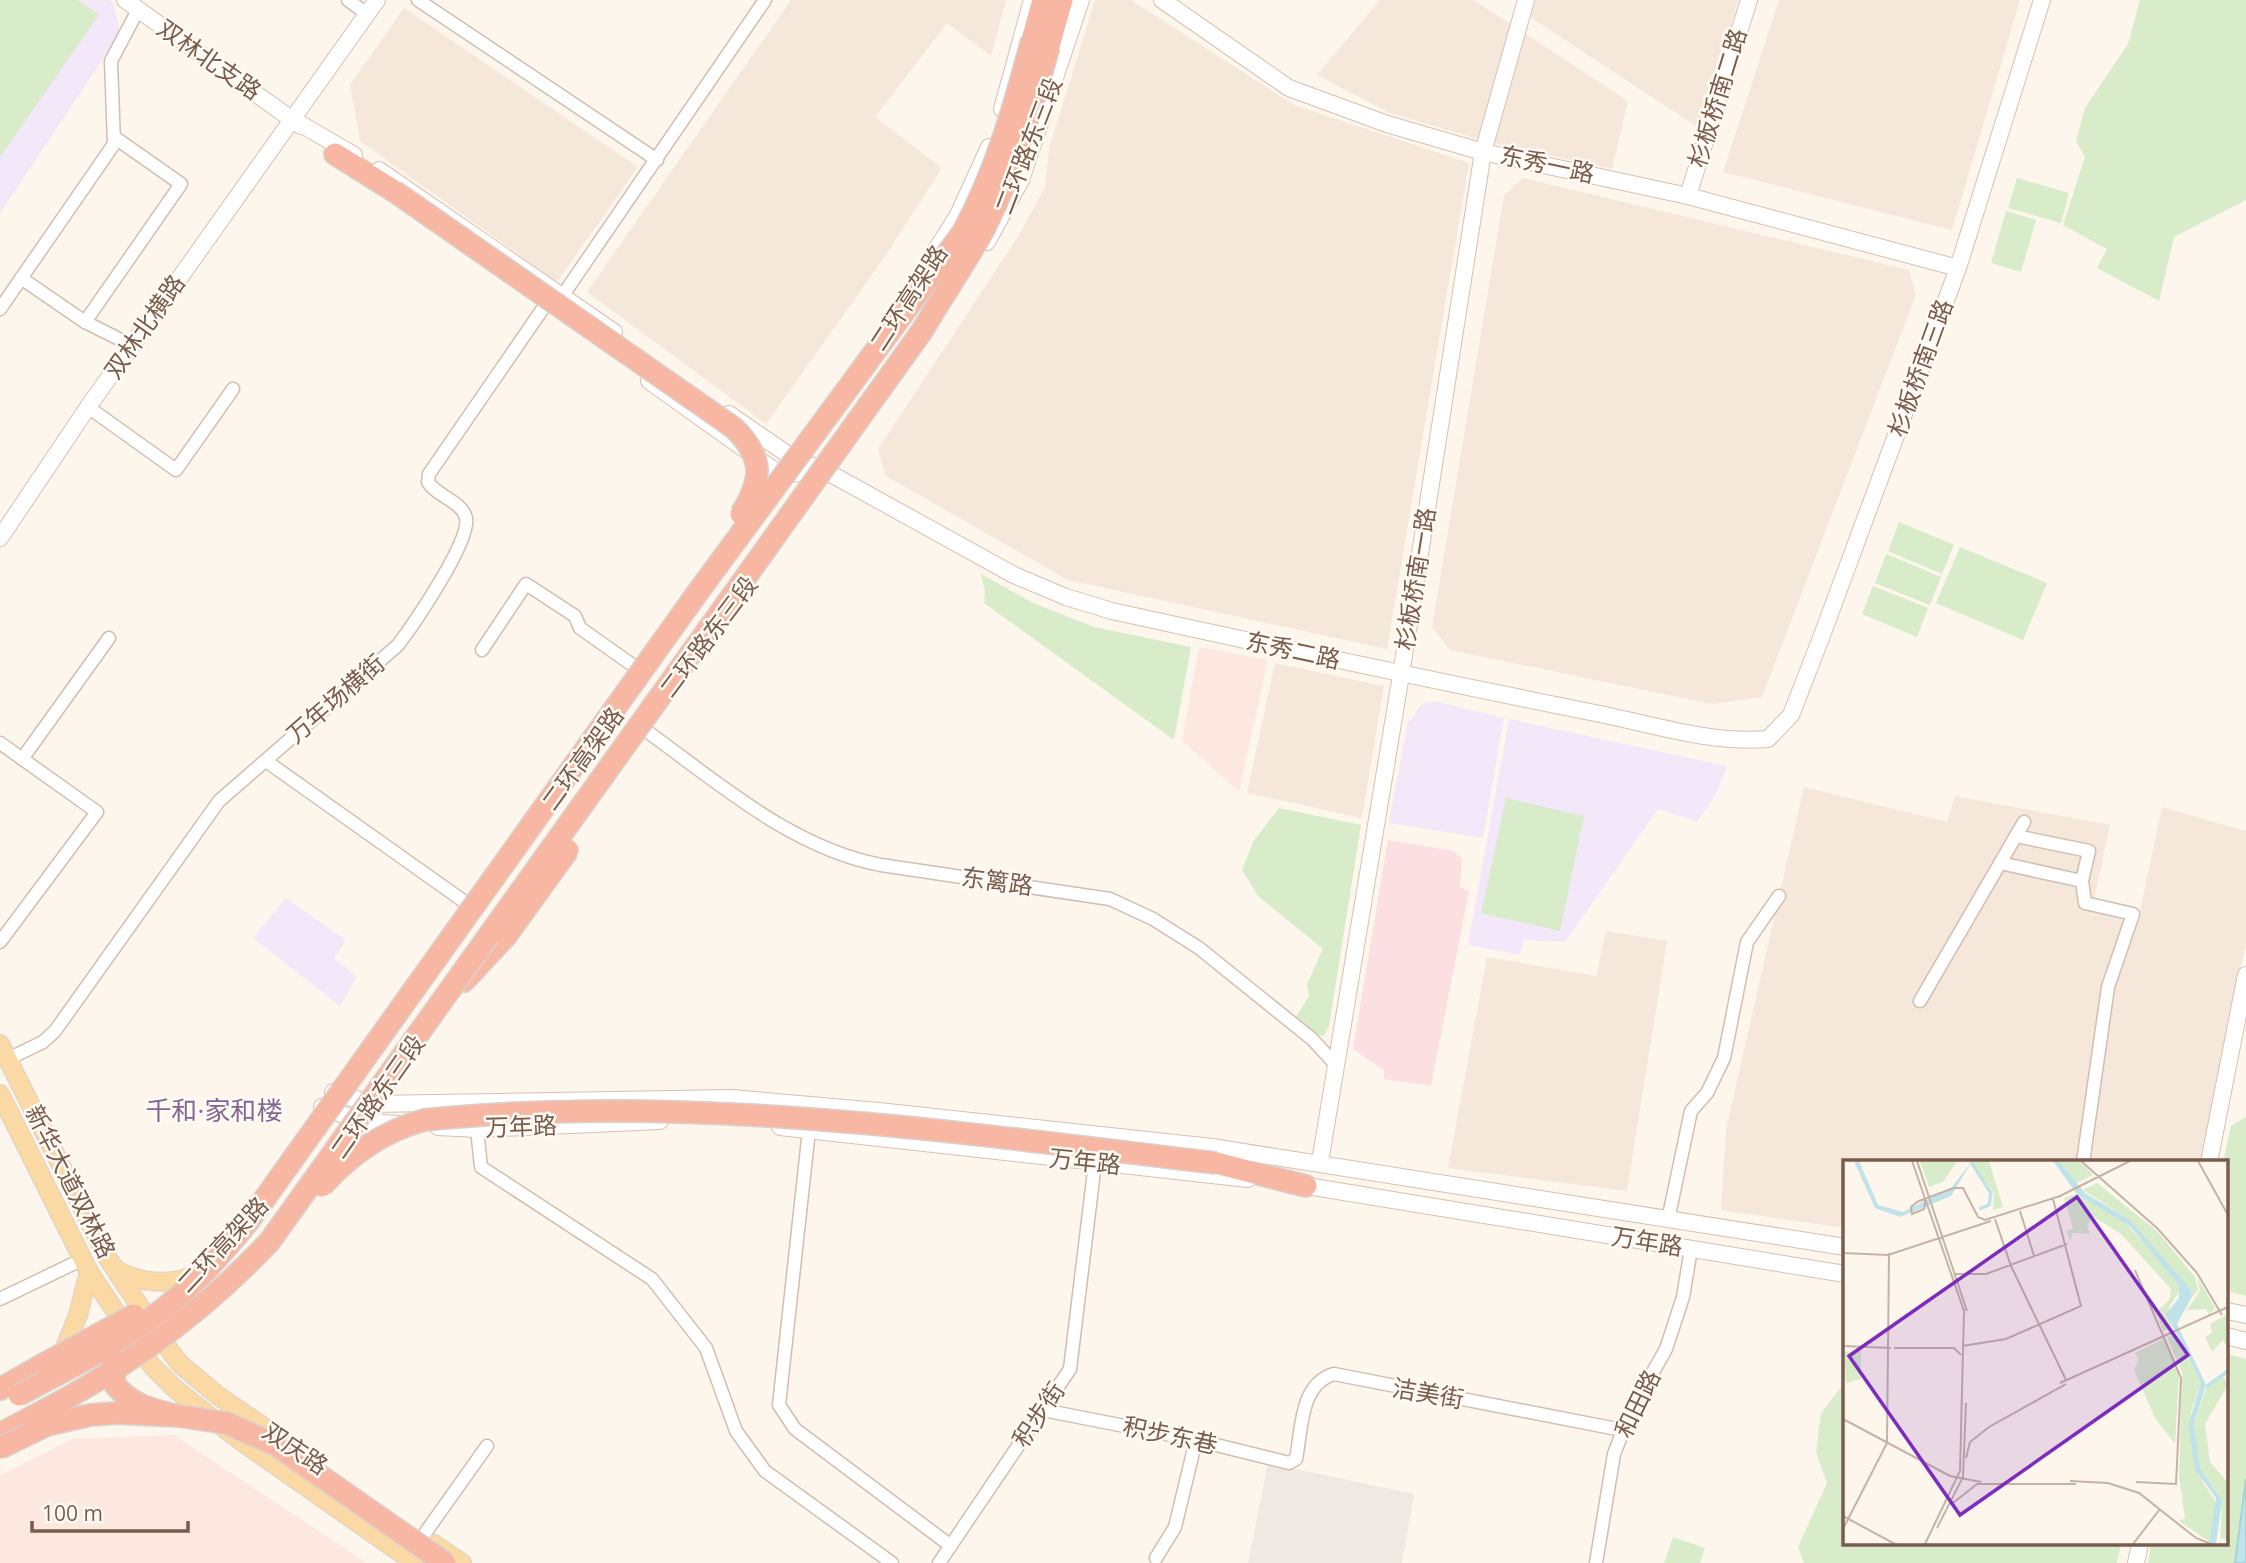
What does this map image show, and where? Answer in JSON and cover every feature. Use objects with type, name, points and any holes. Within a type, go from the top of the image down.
[{"type":"highway","name":"二环高架路","points":[[0,1404],[114,1343],[157,1314],[209,1267],[248,1222],[698,592],[963,232],[978,204],[1009,129],[1042,0]]},
{"type":"highway","name":"二环高架路","points":[[0,1434],[55,1405],[194,1315],[270,1241],[832,466],[922,331],[983,230],[1027,126],[1062,0]]},
{"type":"highway","points":[[335,154],[394,191],[734,428],[749,443],[757,460],[758,474],[752,496],[719,549],[698,592]]},
{"type":"highway","points":[[446,1001],[506,936],[804,517],[832,466]]},
{"type":"highway","points":[[443,946],[394,996],[236,1216],[119,1344],[112,1376],[115,1385],[131,1401],[149,1409],[226,1423],[276,1445],[445,1563]]},
{"type":"highway","points":[[270,1241],[358,1152],[399,1127],[448,1117],[595,1111],[718,1112],[880,1125],[1216,1163],[1306,1186]]},
{"type":"highway","points":[[0,1391],[131,1317],[161,1295]]},
{"type":"highway","points":[[0,1448],[47,1425],[69,1418],[116,1413],[179,1416]]},
{"type":"main road","name":"双林北横路","points":[[0,538],[131,345],[377,0]]},
{"type":"main road","name":"二环路东三段","points":[[50,1365],[127,1329],[146,1316],[197,1274],[240,1224],[915,283],[958,215],[999,121],[1031,0]]},
{"type":"main road","name":"二环路东三段","points":[[0,1428],[164,1343],[190,1324],[265,1254],[641,727],[947,307],[1009,205],[1041,128],[1081,0]]},
{"type":"main road","name":"东秀一路","points":[[1162,0],[1289,88],[1387,124],[1483,152],[1688,196],[1958,268]]},
{"type":"main road","name":"杉板桥南一路","points":[[1320,1162],[1401,675],[1483,152],[1527,0]]},
{"type":"main road","name":"杉板桥南二路","points":[[1688,196],[1749,0]]},
{"type":"main road","name":"杉板桥南三路","points":[[1781,729],[1791,715],[1958,268],[2042,0]]},
{"type":"main road","name":"双林北支路","points":[[131,5],[292,119]]},
{"type":"main road","name":"东秀二路","points":[[292,119],[399,182],[790,456],[832,466],[1014,575],[1066,597],[1112,611],[1401,675],[1695,734],[1747,741],[1768,739],[1781,729]]},
{"type":"main road","points":[[292,119],[390,199],[778,473],[832,466]]},
{"type":"main road","points":[[2209,1160],[2246,975]]},
{"type":"main road","name":"新华大道双林路","points":[[4,1052],[115,1269],[146,1316]]},
{"type":"main road","name":"万年路","points":[[333,1092],[372,1104],[731,1098],[879,1111],[1212,1147],[1320,1162],[1451,1186],[1843,1247]]},
{"type":"main road","name":"新华大道双林路","points":[[0,1094],[86,1265],[127,1329]]},
{"type":"main road","name":"万年路","points":[[322,1107],[361,1121],[477,1129],[664,1121],[727,1122],[809,1130],[1306,1186],[1843,1274]]},
{"type":"main road","points":[[877,1138],[866,1133],[861,1122],[869,1112],[879,1111]]},
{"type":"main road","points":[[50,1365],[78,1315],[86,1265]]},
{"type":"main road","points":[[115,1269],[124,1275],[161,1282],[178,1283],[197,1274]]},
{"type":"main road","points":[[2228,1311],[2246,1315]]},
{"type":"main road","name":"双庆路","points":[[146,1316],[180,1364],[217,1395],[462,1563]]},
{"type":"main road","name":"双庆路","points":[[127,1329],[143,1354],[173,1387],[234,1436],[415,1563]]},
{"type":"main road","points":[[2228,1336],[2246,1341]]},
{"type":"main road","points":[[30,1412],[89,1406],[147,1408],[234,1436]]},
{"type":"street","points":[[348,0],[367,14]]},
{"type":"street","points":[[418,0],[657,160]]},
{"type":"street","points":[[563,295],[765,0]]},
{"type":"street","points":[[0,309],[114,144],[111,61],[131,5]]},
{"type":"street","points":[[85,322],[181,184],[114,137]]},
{"type":"street","points":[[21,278],[85,322],[131,345]]},
{"type":"street","name":"万年场横街","points":[[4,1052],[43,1042],[55,1031],[219,801],[398,645],[419,617],[458,548],[466,527],[466,517],[461,509],[431,488],[428,482],[429,474],[544,307]]},
{"type":"street","points":[[88,407],[176,470],[233,389]]},
{"type":"street","points":[[482,650],[526,584],[575,616],[580,628],[638,669]]},
{"type":"street","points":[[22,759],[109,638]]},
{"type":"street","name":"东篱路","points":[[641,727],[787,828],[824,849],[881,865],[1110,899],[1153,919],[1199,948],[1312,1039],[1336,1065]]},
{"type":"street","points":[[0,743],[97,812],[0,942]]},
{"type":"street","points":[[266,761],[469,905]]},
{"type":"street","points":[[1920,1001],[2024,822]]},
{"type":"street","points":[[2016,836],[2089,851],[2082,881],[2085,903],[2133,914],[2108,987],[2083,1160]]},
{"type":"street","points":[[2000,863],[2082,881]]},
{"type":"street","points":[[1668,1220],[1691,1111],[1707,1093],[1724,1058],[1747,942],[1779,896]]},
{"type":"street","points":[[477,1129],[481,1167],[652,1279],[706,1348],[736,1430],[765,1471],[892,1563]]},
{"type":"street","points":[[809,1130],[779,1405],[796,1429],[951,1546]]},
{"type":"street","name":"积步街","points":[[939,1563],[1070,1369],[1095,1163]]},
{"type":"street","name":"和田路","points":[[1596,1563],[1608,1483],[1622,1430],[1666,1349],[1684,1297],[1691,1249]]},
{"type":"street","points":[[0,1299],[86,1265]]},
{"type":"street","name":"洁美街","points":[[1296,1459],[1309,1391],[1319,1379],[1334,1374],[1622,1430]]},
{"type":"street","name":"积步东巷","points":[[1043,1410],[1196,1440],[1289,1463],[1296,1459]]},
{"type":"street","points":[[1156,1558],[1175,1527],[1196,1440]]},
{"type":"street","points":[[423,1536],[487,1446]]},
{"type":"shaded area","points":[[0,0],[109,0],[114,4],[120,33],[0,213]]},
{"type":"shaded area","points":[[791,0],[1006,0],[991,56],[947,23],[875,117],[942,168],[886,255],[766,424],[587,292]]},
{"type":"shaded area","points":[[1095,0],[1131,0],[1294,105],[1469,163],[1387,649],[1068,580],[886,476],[878,449],[1019,235],[1045,187],[1049,149]]},
{"type":"shaded area","points":[[1380,0],[1474,0],[1628,101],[1612,169],[1488,142],[1390,113],[1317,75]]},
{"type":"shaded area","points":[[1535,0],[1738,0],[1708,112],[1696,126],[1530,17]]},
{"type":"shaded area","points":[[1779,0],[2020,0],[1952,230],[1723,172]]},
{"type":"shaded area","points":[[404,8],[638,167],[557,282],[360,141],[350,85]]},
{"type":"shaded area","points":[[1523,178],[1909,270],[1916,295],[1762,697],[1712,704],[1450,650],[1432,627],[1504,195]]},
{"type":"shaded area","points":[[1199,647],[1268,660],[1239,792],[1182,740]]},
{"type":"shaded area","points":[[1275,663],[1384,686],[1362,818],[1247,793]]},
{"type":"shaded area","points":[[1434,701],[1504,718],[1483,838],[1389,823],[1407,725],[1422,704]]},
{"type":"shaded area","points":[[1509,719],[1727,766],[1716,794],[1697,822],[1658,809],[1565,942],[1524,940],[1520,955],[1468,945]]},
{"type":"shaded area","points":[[1804,787],[1947,822],[1955,796],[2110,825],[2094,900],[2140,911],[2162,807],[2246,831],[2246,943],[2202,1160],[1843,1160],[1843,1228],[1721,1210],[1726,1129]]},
{"type":"shaded area","points":[[1388,840],[1454,851],[1462,859],[1460,887],[1469,891],[1431,1086],[1384,1079],[1384,1070],[1353,1049]]},
{"type":"shaded area","points":[[286,898],[346,940],[334,958],[357,977],[340,1006],[253,938]]},
{"type":"shaded area","points":[[1606,931],[1667,941],[1627,1191],[1448,1168],[1487,957],[1596,976]]},
{"type":"shaded area","points":[[174,1435],[367,1563],[0,1563],[0,1475],[73,1439]]},
{"type":"shaded area","points":[[1268,1463],[1414,1494],[1402,1563],[1248,1563]]},
{"type":"green space","points":[[0,0],[78,0],[99,15],[0,157]]},
{"type":"green space","points":[[2140,0],[2246,0],[2246,200],[2174,237],[2159,301],[2097,268],[2107,249],[2063,225],[2085,157],[2076,141],[2085,108],[2128,44]]},
{"type":"green space","points":[[2017,178],[2069,193],[2061,223],[2008,208]]},
{"type":"green space","points":[[2006,211],[2036,220],[2021,272],[1991,263]]},
{"type":"green space","points":[[1899,522],[1954,545],[1942,574],[1888,551]]},
{"type":"green space","points":[[1960,547],[2047,583],[2023,640],[1936,603]]},
{"type":"green space","points":[[1886,554],[1941,577],[1930,605],[1875,583]]},
{"type":"green space","points":[[981,574],[1033,603],[1094,627],[1191,647],[1174,740],[984,603],[985,592]]},
{"type":"green space","points":[[1873,586],[1928,608],[1917,637],[1862,614]]},
{"type":"green space","points":[[1506,798],[1584,816],[1560,931],[1481,913]]},
{"type":"green space","points":[[1279,808],[1361,825],[1329,1026],[1324,1036],[1317,1035],[1296,1017],[1309,996],[1307,984],[1323,949],[1258,896],[1242,870],[1254,840]]},
{"type":"green space","points":[[2246,1117],[2246,1296],[2228,1291],[2228,1160],[2223,1160],[2231,1126]]},
{"type":"green space","points":[[2228,1354],[2246,1359],[2246,1479],[2235,1563],[2148,1563],[2151,1546],[2228,1546]]},
{"type":"green space","points":[[1843,1385],[1843,1546],[2121,1546],[2117,1563],[1804,1563],[1798,1547],[1827,1483],[1816,1452],[1821,1413]]},
{"type":"green space","points":[[1673,1537],[1705,1548],[1700,1563],[1664,1563]]},
{"type":"water","points":[[2246,1479],[2246,1563],[2235,1563]]},
{"type":"district","name":"千和·家和楼","points":[[214,1111]]}]
